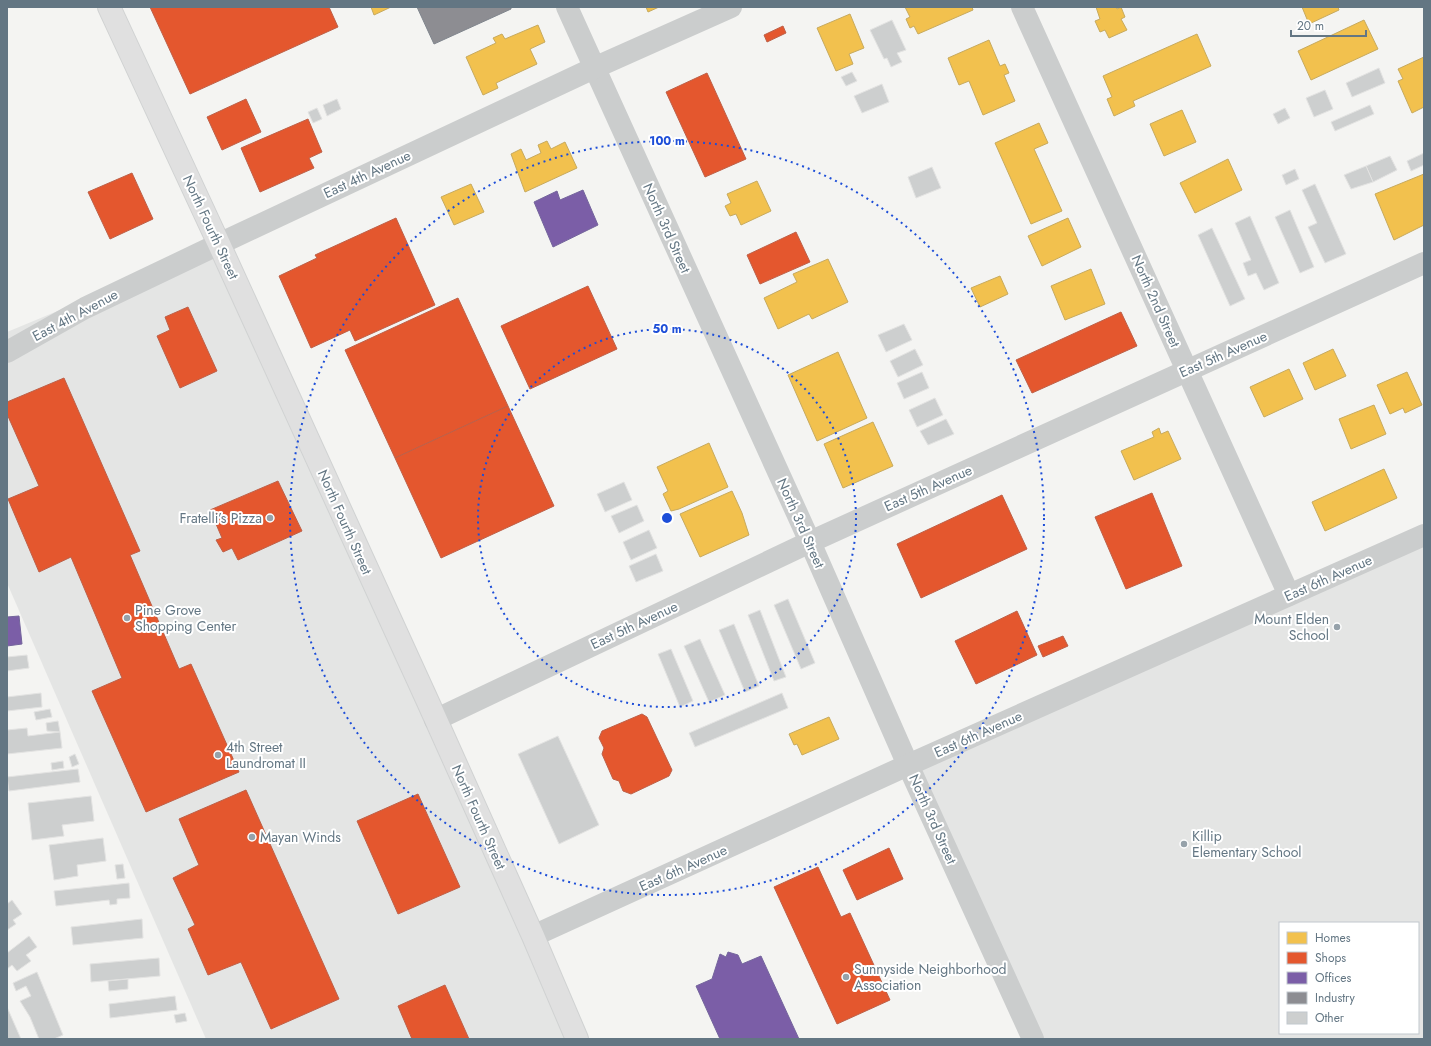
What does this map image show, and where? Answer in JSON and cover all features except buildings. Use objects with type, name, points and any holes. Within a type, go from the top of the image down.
[{"type":"main road","name":"North Fourth Street","points":[[109,7],[219,244],[533,936],[577,1039]]},
{"type":"street","name":"North 3rd Street","points":[[567,7],[810,542],[908,765],[1033,1039]]},
{"type":"street","name":"East 4th Avenue","points":[[7,352],[85,308],[219,244],[594,68],[732,7]]},
{"type":"street","name":"North 2nd Street","points":[[1022,7],[1289,595]]},
{"type":"street","name":"East 5th Avenue","points":[[435,720],[810,542],[1424,264]]},
{"type":"street","name":"East 6th Avenue","points":[[533,936],[908,765],[1424,535]]},
{"type":"shaded area","points":[[219,244],[575,1039],[206,1039],[7,583],[7,332]]},
{"type":"shaded area","name":"Killip Elementary School","points":[[1424,535],[1424,1039],[1033,1039],[908,765]]},
{"type":"place","name":"Fratelli’s Pizza","points":[[270,518]]},
{"type":"place","name":"Pine Grove Shopping Center","points":[[127,618]]},
{"type":"place","name":"Mount Elden School","points":[[1337,627]]},
{"type":"place","name":"4th Street Laundromat II","points":[[218,755]]},
{"type":"place","name":"Mayan Winds","points":[[252,837]]},
{"type":"place","name":"Killip Elementary School","points":[[1184,844]]},
{"type":"place","name":"Sunnyside Neighborhood Association","points":[[846,977]]}]
